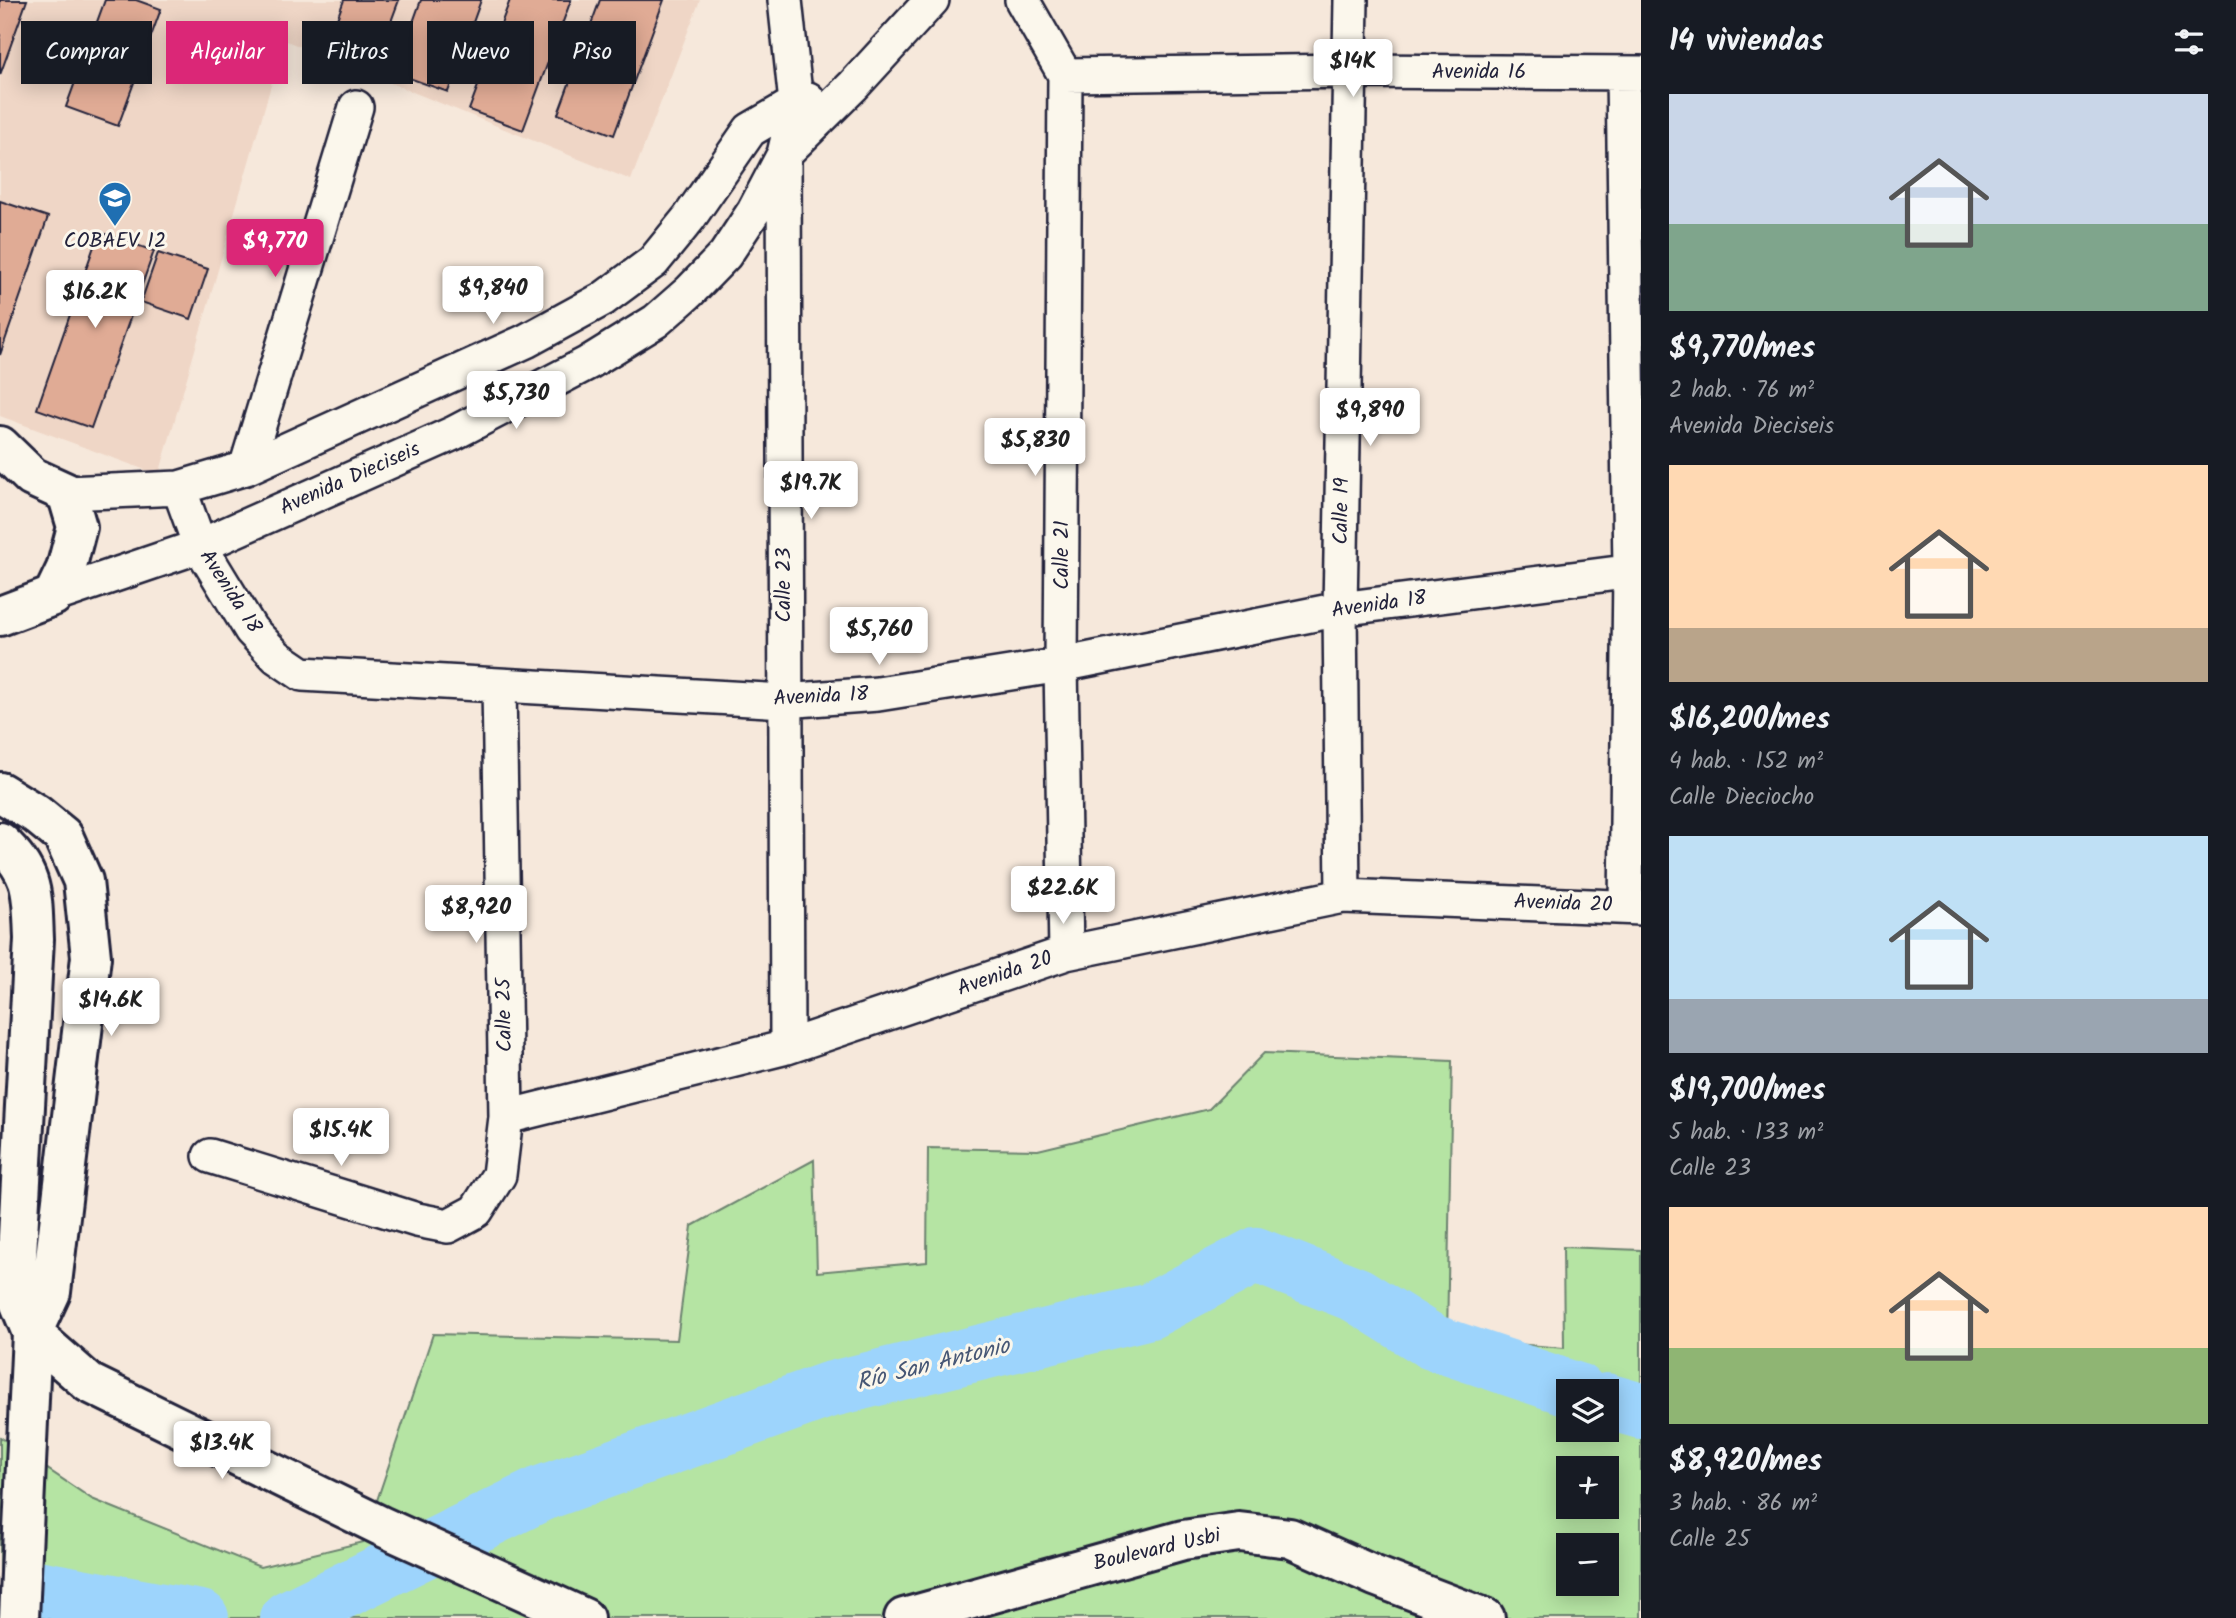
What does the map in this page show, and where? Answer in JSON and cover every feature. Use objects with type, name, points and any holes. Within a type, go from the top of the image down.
[{"type":"street","name":"Calle 23","points":[[785,0],[796,103],[783,154],[787,1047]]},
{"type":"street","name":"Avenida Dieciseis","points":[[52,596],[200,546],[454,433],[588,363],[656,321],[725,255],[754,211],[783,154],[854,85],[932,0]]},
{"type":"street","points":[[1022,0],[1065,75]]},
{"type":"street","name":"Calle 19","points":[[1343,896],[1340,609],[1350,0]]},
{"type":"street","name":"Avenida 16","points":[[1065,75],[1349,71],[1632,73]]},
{"type":"street","points":[[1632,73],[1635,570],[1633,907]]},
{"type":"street","name":"Calle 21","points":[[1065,75],[1061,665],[1066,954]]},
{"type":"street","points":[[0,446],[16,479],[67,493],[179,488],[246,468],[526,341],[603,299],[653,262],[689,218],[750,130],[796,103],[854,85]]},
{"type":"street","points":[[246,468],[356,107]]},
{"type":"street","name":"Avenida 18","points":[[179,488],[200,546],[251,630],[277,657],[302,674],[499,686],[784,701],[878,694],[1061,665],[1340,609],[1635,570]]},
{"type":"street","points":[[0,616],[52,596],[66,569],[76,527],[67,493]]},
{"type":"street","name":"Calle 25","points":[[209,1156],[417,1220],[448,1226],[476,1211],[499,1175],[506,1116],[499,686]]},
{"type":"street","points":[[0,792],[36,814],[64,836],[83,881],[91,957],[51,1293],[32,1333],[19,1618]]},
{"type":"street","points":[[0,842],[15,855],[31,885],[34,939],[8,1292],[32,1333],[89,1383],[381,1526],[584,1618]]},
{"type":"street","name":"Avenida 20","points":[[506,1116],[787,1047],[1066,954],[1343,896],[1633,907]]},
{"type":"street","points":[[28,1407],[89,1383]]},
{"type":"street","name":"Boulevard Usbi","points":[[904,1618],[1183,1540],[1239,1532],[1290,1538],[1375,1576],[1485,1618]]},
{"type":"shaded area","name":"COBAEV 12","points":[[0,0],[700,0],[631,180],[393,84],[413,84],[413,21],[302,21],[302,47],[288,42],[288,21],[166,21],[166,84],[271,84],[159,475],[0,416]]},
{"type":"green space","points":[[1264,1053],[1452,1061],[1447,1338],[1564,1348],[1563,1247],[1641,1250],[1641,1618],[0,1618],[0,1437],[92,1499],[260,1567],[363,1542],[433,1334],[677,1340],[692,1226],[814,1160],[817,1272],[927,1262],[928,1148],[1038,1150],[1209,1109]]},
{"type":"building","points":[[0,0],[27,0],[0,75]]},
{"type":"building","points":[[105,0],[136,0],[161,9],[152,33],[152,21],[97,21]]},
{"type":"building","points":[[344,0],[399,0],[391,21],[336,21]]},
{"type":"building","points":[[421,0],[481,0],[473,21],[427,21],[427,84],[451,84],[448,92],[413,79],[413,22]]},
{"type":"building","points":[[510,0],[571,0],[563,21],[548,21],[548,62],[523,130],[469,110],[479,84],[534,84],[534,21],[502,21]]},
{"type":"building","points":[[600,0],[664,0],[636,76],[636,21],[592,21]]},
{"type":"building","points":[[74,84],[133,84],[118,126],[66,107]]},
{"type":"building","points":[[569,84],[633,84],[614,135],[558,114]]},
{"type":"building","points":[[0,201],[48,217],[0,355]]},
{"type":"building","points":[[99,232],[154,251],[91,428],[37,409]]},
{"type":"building","points":[[158,253],[208,269],[191,319],[141,302]]},
{"type":"waterway","name":"Río San Antonio","points":[[288,1618],[540,1494],[828,1390],[1150,1311],[1256,1255],[1357,1295],[1432,1342],[1556,1384]]},
{"type":"waterway","name":"Río San Antonio","points":[[1619,1405],[1641,1411]]},
{"type":"waterway","name":"Río San Antonio","points":[[37,1588],[201,1618]]},
{"type":"place","name":"COBAEV 12","points":[[115,228]]}]
